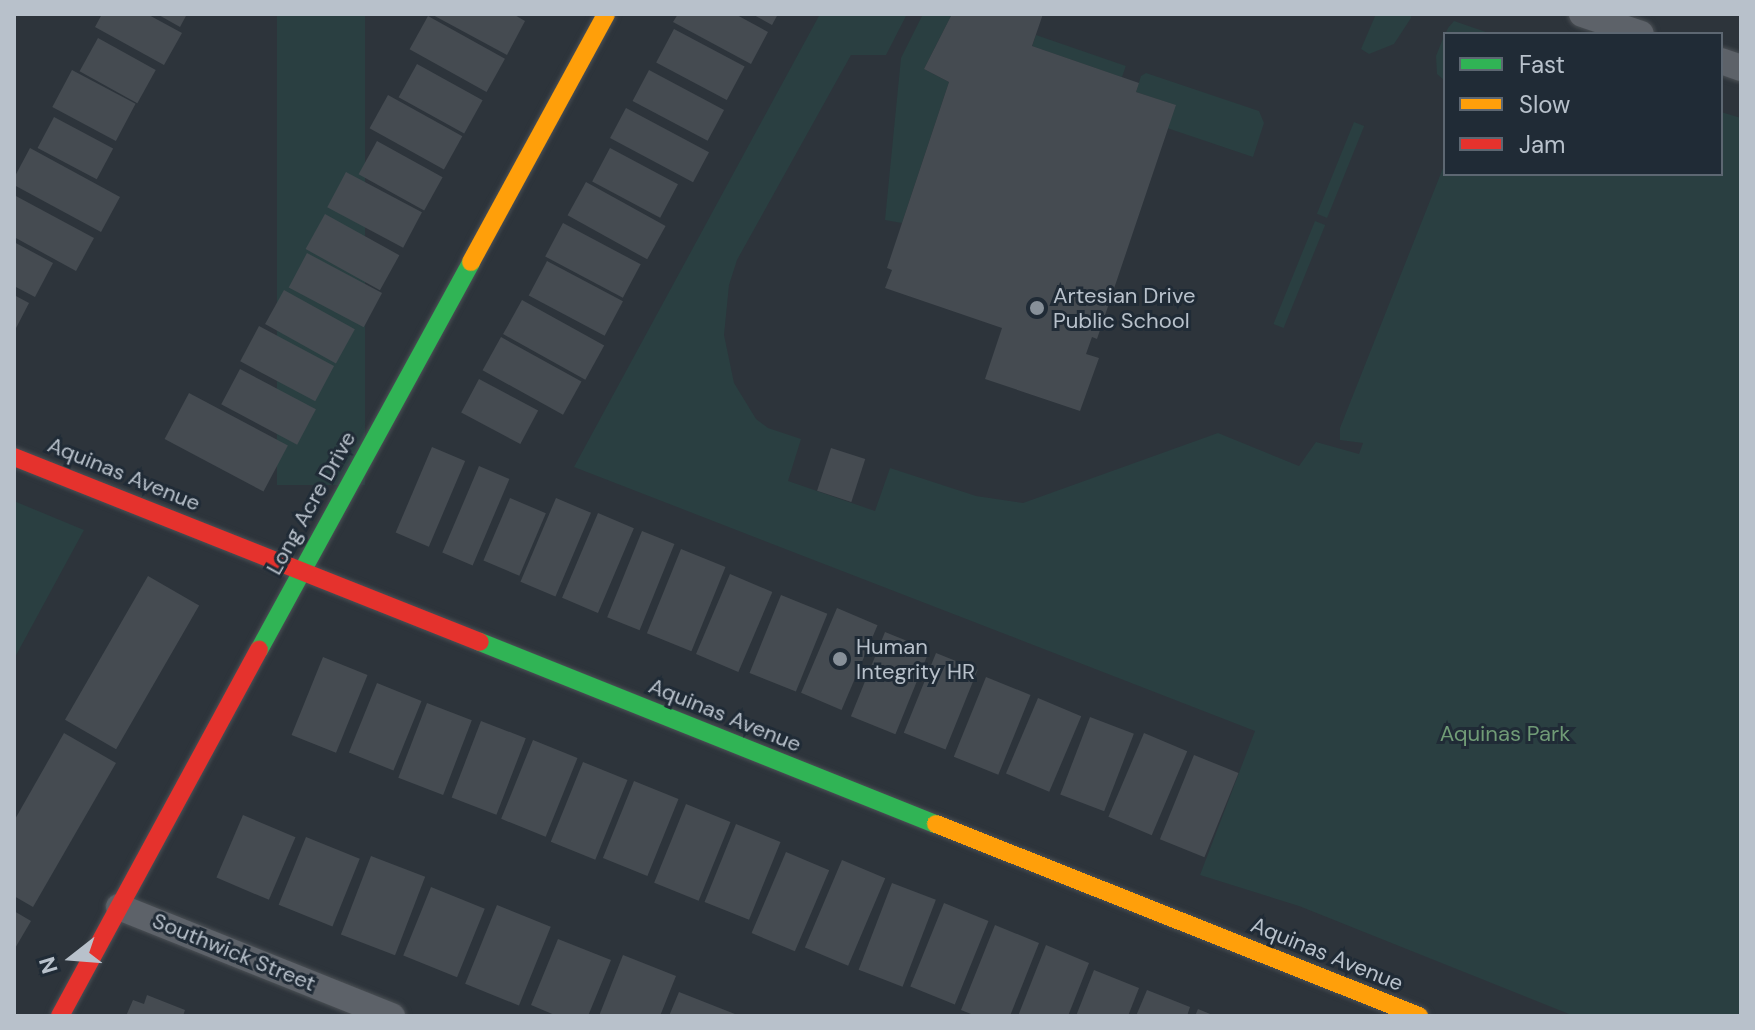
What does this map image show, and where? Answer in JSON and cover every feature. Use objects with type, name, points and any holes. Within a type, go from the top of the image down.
[{"type":"street","name":"Long Acre Drive","points":[[60,1016],[606,14]]},
{"type":"street","points":[[1582,14],[1635,32]]},
{"type":"street","name":"Aquinas Avenue","points":[[14,457],[1419,1016]]},
{"type":"street","name":"Southwick Street","points":[[119,907],[392,1016]]},
{"type":"green space","points":[[277,14],[365,14],[365,485],[277,485]]},
{"type":"green space","name":"Aquinas Park","points":[[820,14],[907,14],[886,55],[851,55],[737,260],[729,285],[724,335],[734,383],[756,419],[768,428],[801,439],[788,481],[875,511],[890,468],[976,496],[1023,503],[1218,433],[1299,466],[1316,442],[1359,454],[1363,443],[1340,440],[1340,428],[1443,168],[1443,176],[1723,176],[1723,113],[1741,118],[1741,1016],[1574,1016],[1299,906],[1200,875],[1255,731],[574,467]]},
{"type":"green space","points":[[923,14],[952,14],[924,69],[949,82],[902,223],[885,220],[901,58]]},
{"type":"green space","points":[[1376,14],[1411,14],[1411,18],[1394,44],[1369,54],[1361,49]]},
{"type":"green space","points":[[1454,21],[1486,32],[1446,32]]},
{"type":"green space","points":[[1036,35],[1126,66],[1122,77],[1032,46]]},
{"type":"green space","points":[[1443,39],[1443,79],[1437,74],[1436,56]]},
{"type":"green space","points":[[1146,73],[1259,111],[1264,123],[1253,157],[1167,128],[1175,105],[1136,92],[1141,76]]},
{"type":"green space","points":[[1354,122],[1364,126],[1327,218],[1317,214]]},
{"type":"green space","points":[[1315,221],[1325,225],[1284,328],[1273,324]]},
{"type":"green space","points":[[14,501],[84,530],[14,659]]},
{"type":"building","points":[[102,14],[147,14],[182,33],[164,65],[95,27]]},
{"type":"building","points":[[157,14],[187,14],[180,27]]},
{"type":"building","points":[[431,14],[513,14],[525,21],[507,55]]},
{"type":"building","points":[[678,14],[735,14],[768,32],[751,64],[673,22]]},
{"type":"building","points":[[752,14],[778,14],[772,25]]},
{"type":"building","points":[[952,14],[1043,14],[1032,46],[1139,83],[1136,92],[1176,105],[1097,339],[1092,337],[1086,354],[1099,358],[1080,411],[985,379],[1002,328],[885,288],[892,270],[887,268],[949,82],[924,69]]},
{"type":"building","points":[[428,16],[505,59],[487,92],[410,49]]},
{"type":"building","points":[[674,29],[745,67],[727,100],[656,63]]},
{"type":"building","points":[[98,38],[156,70],[137,103],[80,71]]},
{"type":"building","points":[[417,64],[483,100],[464,134],[399,97]]},
{"type":"building","points":[[72,70],[136,104],[116,141],[52,107]]},
{"type":"building","points":[[649,70],[724,110],[708,141],[633,101]]},
{"type":"building","points":[[388,95],[462,136],[444,169],[370,128]]},
{"type":"building","points":[[626,108],[709,152],[693,182],[610,138]]},
{"type":"building","points":[[54,117],[113,148],[97,179],[38,148]]},
{"type":"building","points":[[377,141],[443,177],[424,211],[359,174]]},
{"type":"building","points":[[30,148],[120,197],[101,232],[14,185],[14,178]]},
{"type":"building","points":[[610,148],[678,184],[660,218],[592,182]]},
{"type":"building","points":[[346,172],[422,212],[403,248],[327,207]]},
{"type":"building","points":[[586,182],[666,226],[647,259],[568,215]]},
{"type":"building","points":[[14,195],[94,238],[76,271],[14,237]]},
{"type":"building","points":[[325,214],[399,255],[380,290],[306,249]]},
{"type":"building","points":[[563,223],[641,264],[623,298],[545,257]]},
{"type":"building","points":[[14,242],[53,263],[35,297],[14,286]]},
{"type":"building","points":[[307,253],[382,293],[364,327],[289,287]]},
{"type":"building","points":[[547,261],[623,301],[605,336],[529,295]]},
{"type":"building","points":[[284,290],[355,329],[336,363],[265,324]]},
{"type":"building","points":[[14,295],[29,303],[14,332]]},
{"type":"building","points":[[522,300],[604,346],[585,380],[503,334]]},
{"type":"building","points":[[259,326],[334,366],[315,401],[240,361]]},
{"type":"building","points":[[501,337],[581,382],[563,415],[483,370]]},
{"type":"building","points":[[240,369],[316,409],[297,445],[221,404]]},
{"type":"building","points":[[479,379],[538,410],[520,444],[461,413]]},
{"type":"building","points":[[189,393],[288,446],[263,491],[165,439]]},
{"type":"building","points":[[432,447],[465,461],[429,547],[396,533]]},
{"type":"building","points":[[831,448],[865,459],[851,502],[817,491]]},
{"type":"building","points":[[479,466],[509,479],[473,565],[442,553]]},
{"type":"building","points":[[510,498],[546,513],[519,576],[483,561]]},
{"type":"building","points":[[556,498],[591,513],[555,597],[520,582]]},
{"type":"building","points":[[598,513],[634,528],[598,613],[562,598]]},
{"type":"building","points":[[642,531],[674,544],[640,630],[607,617]]},
{"type":"building","points":[[681,549],[726,567],[691,651],[647,633]]},
{"type":"building","points":[[730,574],[772,592],[738,672],[696,654]]},
{"type":"building","points":[[148,576],[199,606],[116,749],[65,720]]},
{"type":"building","points":[[781,595],[827,614],[796,692],[750,673]]},
{"type":"building","name":"Human Integrity HR","points":[[837,608],[878,625],[842,710],[801,693]]},
{"type":"building","points":[[885,632],[930,650],[895,734],[851,716]]},
{"type":"building","points":[[936,653],[978,670],[946,750],[904,733]]},
{"type":"building","points":[[323,657],[368,675],[336,753],[292,735]]},
{"type":"building","points":[[986,677],[1031,695],[998,775],[954,757]]},
{"type":"building","points":[[377,683],[422,701],[393,771],[349,753]]},
{"type":"building","points":[[1038,698],[1081,716],[1049,792],[1006,773]]},
{"type":"building","points":[[427,703],[472,720],[443,795],[398,778]]},
{"type":"building","points":[[1090,717],[1134,734],[1104,811],[1060,794]]},
{"type":"building","points":[[481,721],[526,738],[496,815],[452,798]]},
{"type":"building","points":[[64,733],[116,763],[33,907],[14,896],[14,821]]},
{"type":"building","points":[[1144,733],[1187,751],[1152,835],[1108,817]]},
{"type":"building","points":[[533,740],[578,758],[546,837],[501,819]]},
{"type":"building","points":[[1194,755],[1239,773],[1204,857],[1160,839]]},
{"type":"building","points":[[583,762],[628,780],[595,860],[551,842]]},
{"type":"building","points":[[634,781],[679,799],[647,876],[603,858]]},
{"type":"building","points":[[686,804],[731,822],[699,901],[654,883]]},
{"type":"building","points":[[243,815],[295,837],[269,900],[216,878]]},
{"type":"building","points":[[736,824],[781,842],[749,920],[705,902]]},
{"type":"building","points":[[306,837],[360,859],[332,926],[279,905]]},
{"type":"building","points":[[786,852],[829,870],[795,951],[752,933]]},
{"type":"building","points":[[371,856],[425,877],[395,955],[341,934]]},
{"type":"building","points":[[842,860],[885,878],[848,966],[805,947]]},
{"type":"building","points":[[892,883],[936,900],[903,987],[859,970]]},
{"type":"building","points":[[431,887],[485,909],[457,977],[403,956]]},
{"type":"building","points":[[944,903],[989,921],[955,1004],[910,986]]},
{"type":"building","points":[[497,905],[551,927],[519,1006],[465,984]]},
{"type":"building","points":[[14,911],[31,921],[14,950]]},
{"type":"building","points":[[995,925],[1039,943],[1010,1016],[976,1016],[961,1010]]},
{"type":"building","points":[[558,939],[611,960],[588,1016],[557,1016],[531,1005]]},
{"type":"building","points":[[1046,945],[1089,963],[1068,1016],[1018,1016]]},
{"type":"building","points":[[623,955],[676,976],[660,1016],[599,1016]]},
{"type":"building","points":[[1094,970],[1139,988],[1128,1016],[1076,1016]]},
{"type":"building","points":[[1147,990],[1190,1007],[1187,1016],[1136,1016]]},
{"type":"building","points":[[679,992],[740,1016],[669,1016]]},
{"type":"building","points":[[147,995],[185,1010],[183,1016],[126,1016],[133,1000],[144,1004]]},
{"type":"building","points":[[1198,1009],[1215,1016],[1195,1016]]},
{"type":"traffic: fast","points":[[259,650],[471,262]]},
{"type":"traffic: fast","points":[[480,642],[936,824]]},
{"type":"traffic: slow","points":[[471,262],[606,14]]},
{"type":"traffic: slow","points":[[936,824],[1419,1016]]},
{"type":"traffic: jam","points":[[14,457],[480,642]]},
{"type":"traffic: jam","points":[[60,1016],[259,650]]},
{"type":"place","name":"Artesian Drive Public School","points":[[1037,308]]},
{"type":"place","name":"Human Integrity HR","points":[[840,659]]}]
